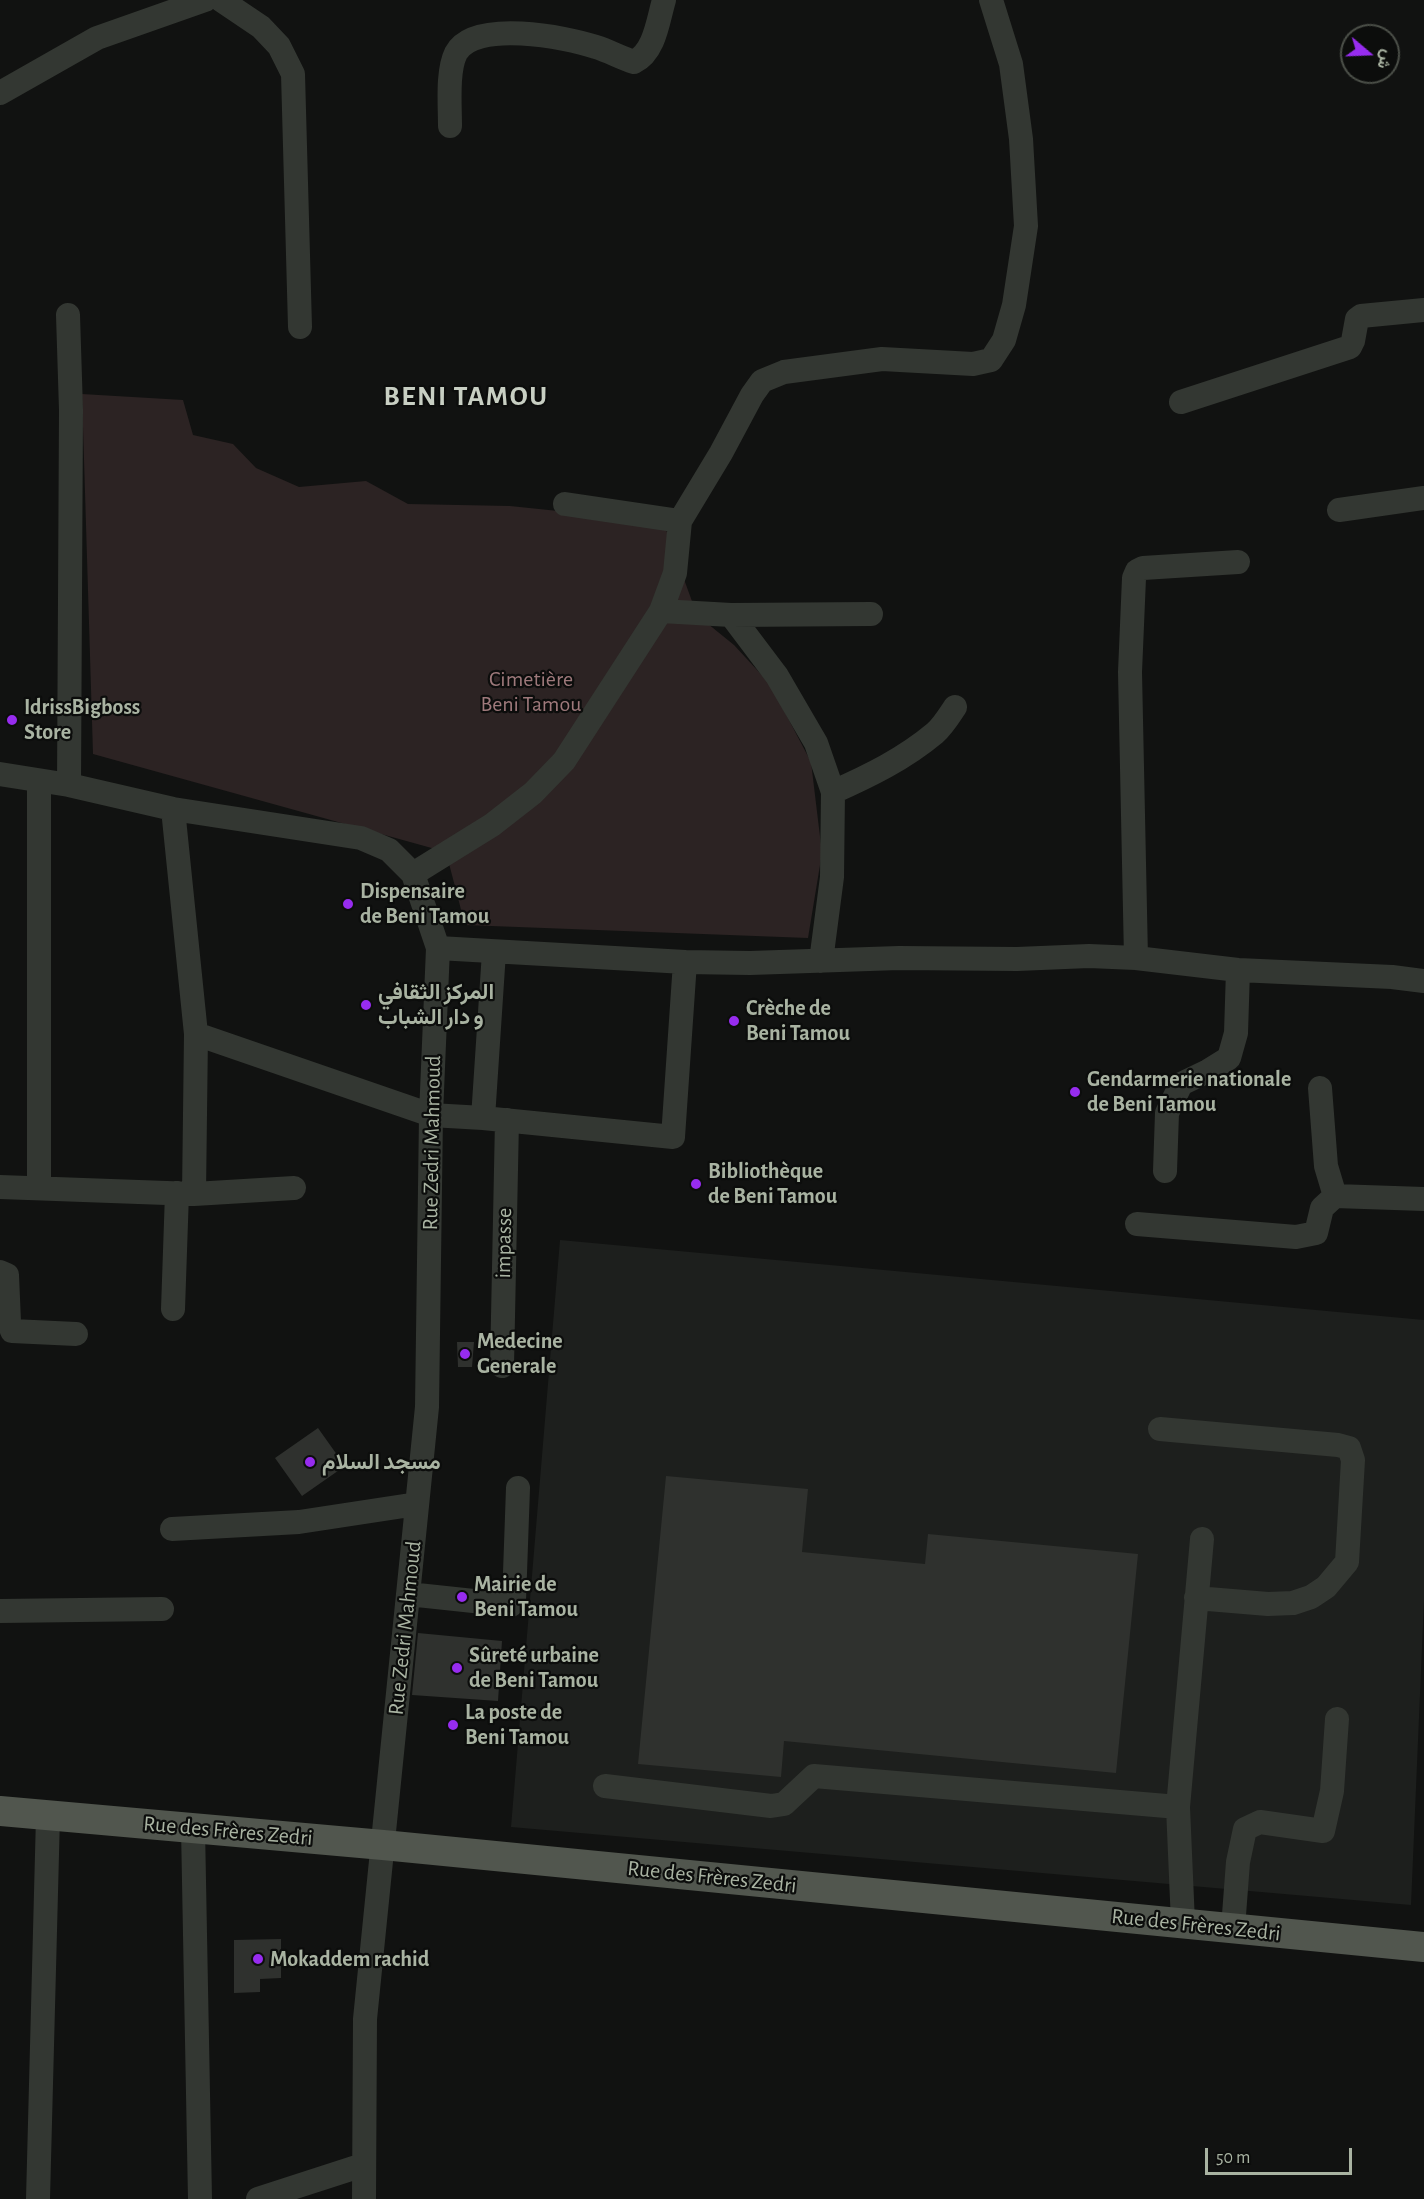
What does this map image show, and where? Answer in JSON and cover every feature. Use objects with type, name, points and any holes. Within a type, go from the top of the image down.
[{"type":"main road","name":"Rue des Frères Zedri","points":[[0,1811],[383,1845],[1424,1947]]},
{"type":"street","points":[[0,93],[97,38],[206,0]]},
{"type":"street","points":[[221,0],[267,33],[279,46],[293,74],[300,327]]},
{"type":"street","points":[[450,126],[451,66],[457,51],[470,41],[483,35],[518,33],[597,47],[634,62],[648,51],[664,0]]},
{"type":"street","points":[[413,874],[492,825],[533,794],[564,761],[661,611],[675,573],[680,521],[762,381],[784,372],[882,359],[973,364],[991,360],[1004,340],[1014,305],[1026,226],[1021,139],[1011,64],[991,0]]},
{"type":"street","points":[[1181,402],[1350,347],[1357,319],[1361,316],[1424,310]]},
{"type":"street","points":[[68,315],[71,410],[69,785]]},
{"type":"street","points":[[1339,510],[1424,498]]},
{"type":"street","points":[[565,504],[680,521]]},
{"type":"street","points":[[1136,958],[1130,672],[1134,578],[1143,568],[1238,562]]},
{"type":"street","points":[[661,611],[731,615],[871,614]]},
{"type":"street","points":[[731,615],[777,676],[816,743],[833,792],[832,877],[821,960]]},
{"type":"street","points":[[833,792],[873,775],[903,756],[936,732],[955,707]]},
{"type":"street","name":"Rue Zedri Mahmoud","points":[[0,774],[69,785],[173,809],[361,838],[389,850],[413,874],[438,948],[431,1115],[427,1407],[365,2019],[364,2199]]},
{"type":"street","points":[[39,782],[39,1188]]},
{"type":"street","points":[[173,809],[196,1034],[186,1194],[173,1309]]},
{"type":"street","points":[[438,948],[685,962],[899,958],[1017,959],[1089,956],[1136,958],[1238,970],[1392,977],[1424,981]]},
{"type":"street","name":"impasse","points":[[494,952],[495,1119],[501,1366]]},
{"type":"street","points":[[196,1034],[431,1115],[495,1119],[673,1137],[685,962]]},
{"type":"street","points":[[1165,1171],[1167,1113],[1181,1084],[1229,1058],[1236,1033],[1238,970]]},
{"type":"street","points":[[1320,1088],[1326,1166],[1335,1196]]},
{"type":"street","points":[[0,1187],[186,1194],[294,1188]]},
{"type":"street","points":[[1137,1224],[1296,1237],[1316,1233],[1322,1208],[1335,1196],[1424,1199]]},
{"type":"street","points":[[0,1272],[7,1275],[9,1322],[12,1331],[76,1334]]},
{"type":"street","points":[[1160,1429],[1338,1444],[1349,1448],[1353,1460],[1347,1562],[1326,1587],[1311,1597],[1293,1603],[1268,1604],[1196,1598]]},
{"type":"street","points":[[408,1594],[511,1605],[514,1601],[518,1488]]},
{"type":"street","points":[[172,1529],[299,1522],[417,1504]]},
{"type":"street","points":[[1183,1923],[1178,1807],[1202,1539]]},
{"type":"street","points":[[0,1611],[162,1609]]},
{"type":"street","points":[[1233,1928],[1238,1862],[1245,1829],[1260,1822],[1323,1831],[1332,1791],[1337,1719]]},
{"type":"street","points":[[605,1786],[771,1806],[784,1804],[814,1776],[1178,1807]]},
{"type":"street","points":[[38,2199],[48,1816]]},
{"type":"street","points":[[193,1828],[200,2199]]},
{"type":"street","points":[[258,2199],[363,2165]]},
{"type":"shaded area","points":[[560,1240],[1424,1320],[1424,1600],[1411,1905],[511,1827]]},
{"type":"green space","name":"Cimetière Beni Tamou","points":[[82,394],[183,400],[193,435],[233,444],[256,468],[299,487],[366,481],[408,504],[510,506],[587,514],[665,527],[697,615],[734,645],[770,684],[811,762],[822,853],[808,938],[465,925],[446,852],[93,754]]},
{"type":"building","name":"Medecine Generale","points":[[457,1342],[474,1342],[472,1367],[458,1367]]},
{"type":"building","name":"مسجد السلام","points":[[318,1428],[345,1466],[302,1496],[275,1458]]},
{"type":"building","points":[[666,1476],[808,1489],[802,1552],[925,1564],[928,1534],[1138,1554],[1116,1773],[784,1741],[781,1777],[638,1764]]},
{"type":"building","name":"Sûreté urbaine de Beni Tamou","points":[[418,1633],[502,1641],[498,1701],[412,1695]]},
{"type":"building","name":"Mokaddem rachid","points":[[281,1939],[281,1978],[260,1979],[260,1992],[234,1993],[234,1940]]},
{"type":"place","name":"IdrissBigboss Store","points":[[12,720]]},
{"type":"place","name":"Dispensaire de Beni Tamou","points":[[348,904]]},
{"type":"place","name":"المركز الثقافي و دار الشباب","points":[[366,1005]]},
{"type":"place","name":"Crèche de Beni Tamou","points":[[734,1021]]},
{"type":"place","name":"Gendarmerie nationale de Beni Tamou","points":[[1075,1092]]},
{"type":"place","name":"Bibliothèque de Beni Tamou","points":[[696,1184]]},
{"type":"place","name":"Medecine Generale","points":[[465,1354]]},
{"type":"place","name":"مسجد السلام","points":[[310,1462]]},
{"type":"place","name":"Mairie de Beni Tamou","points":[[462,1597]]},
{"type":"place","name":"Sûreté urbaine de Beni Tamou","points":[[457,1668]]},
{"type":"place","name":"La poste de Beni Tamou","points":[[453,1725]]},
{"type":"place","name":"Mokaddem rachid","points":[[258,1959]]},
{"type":"district","name":"BENI TAMOU","points":[[466,397]]}]
